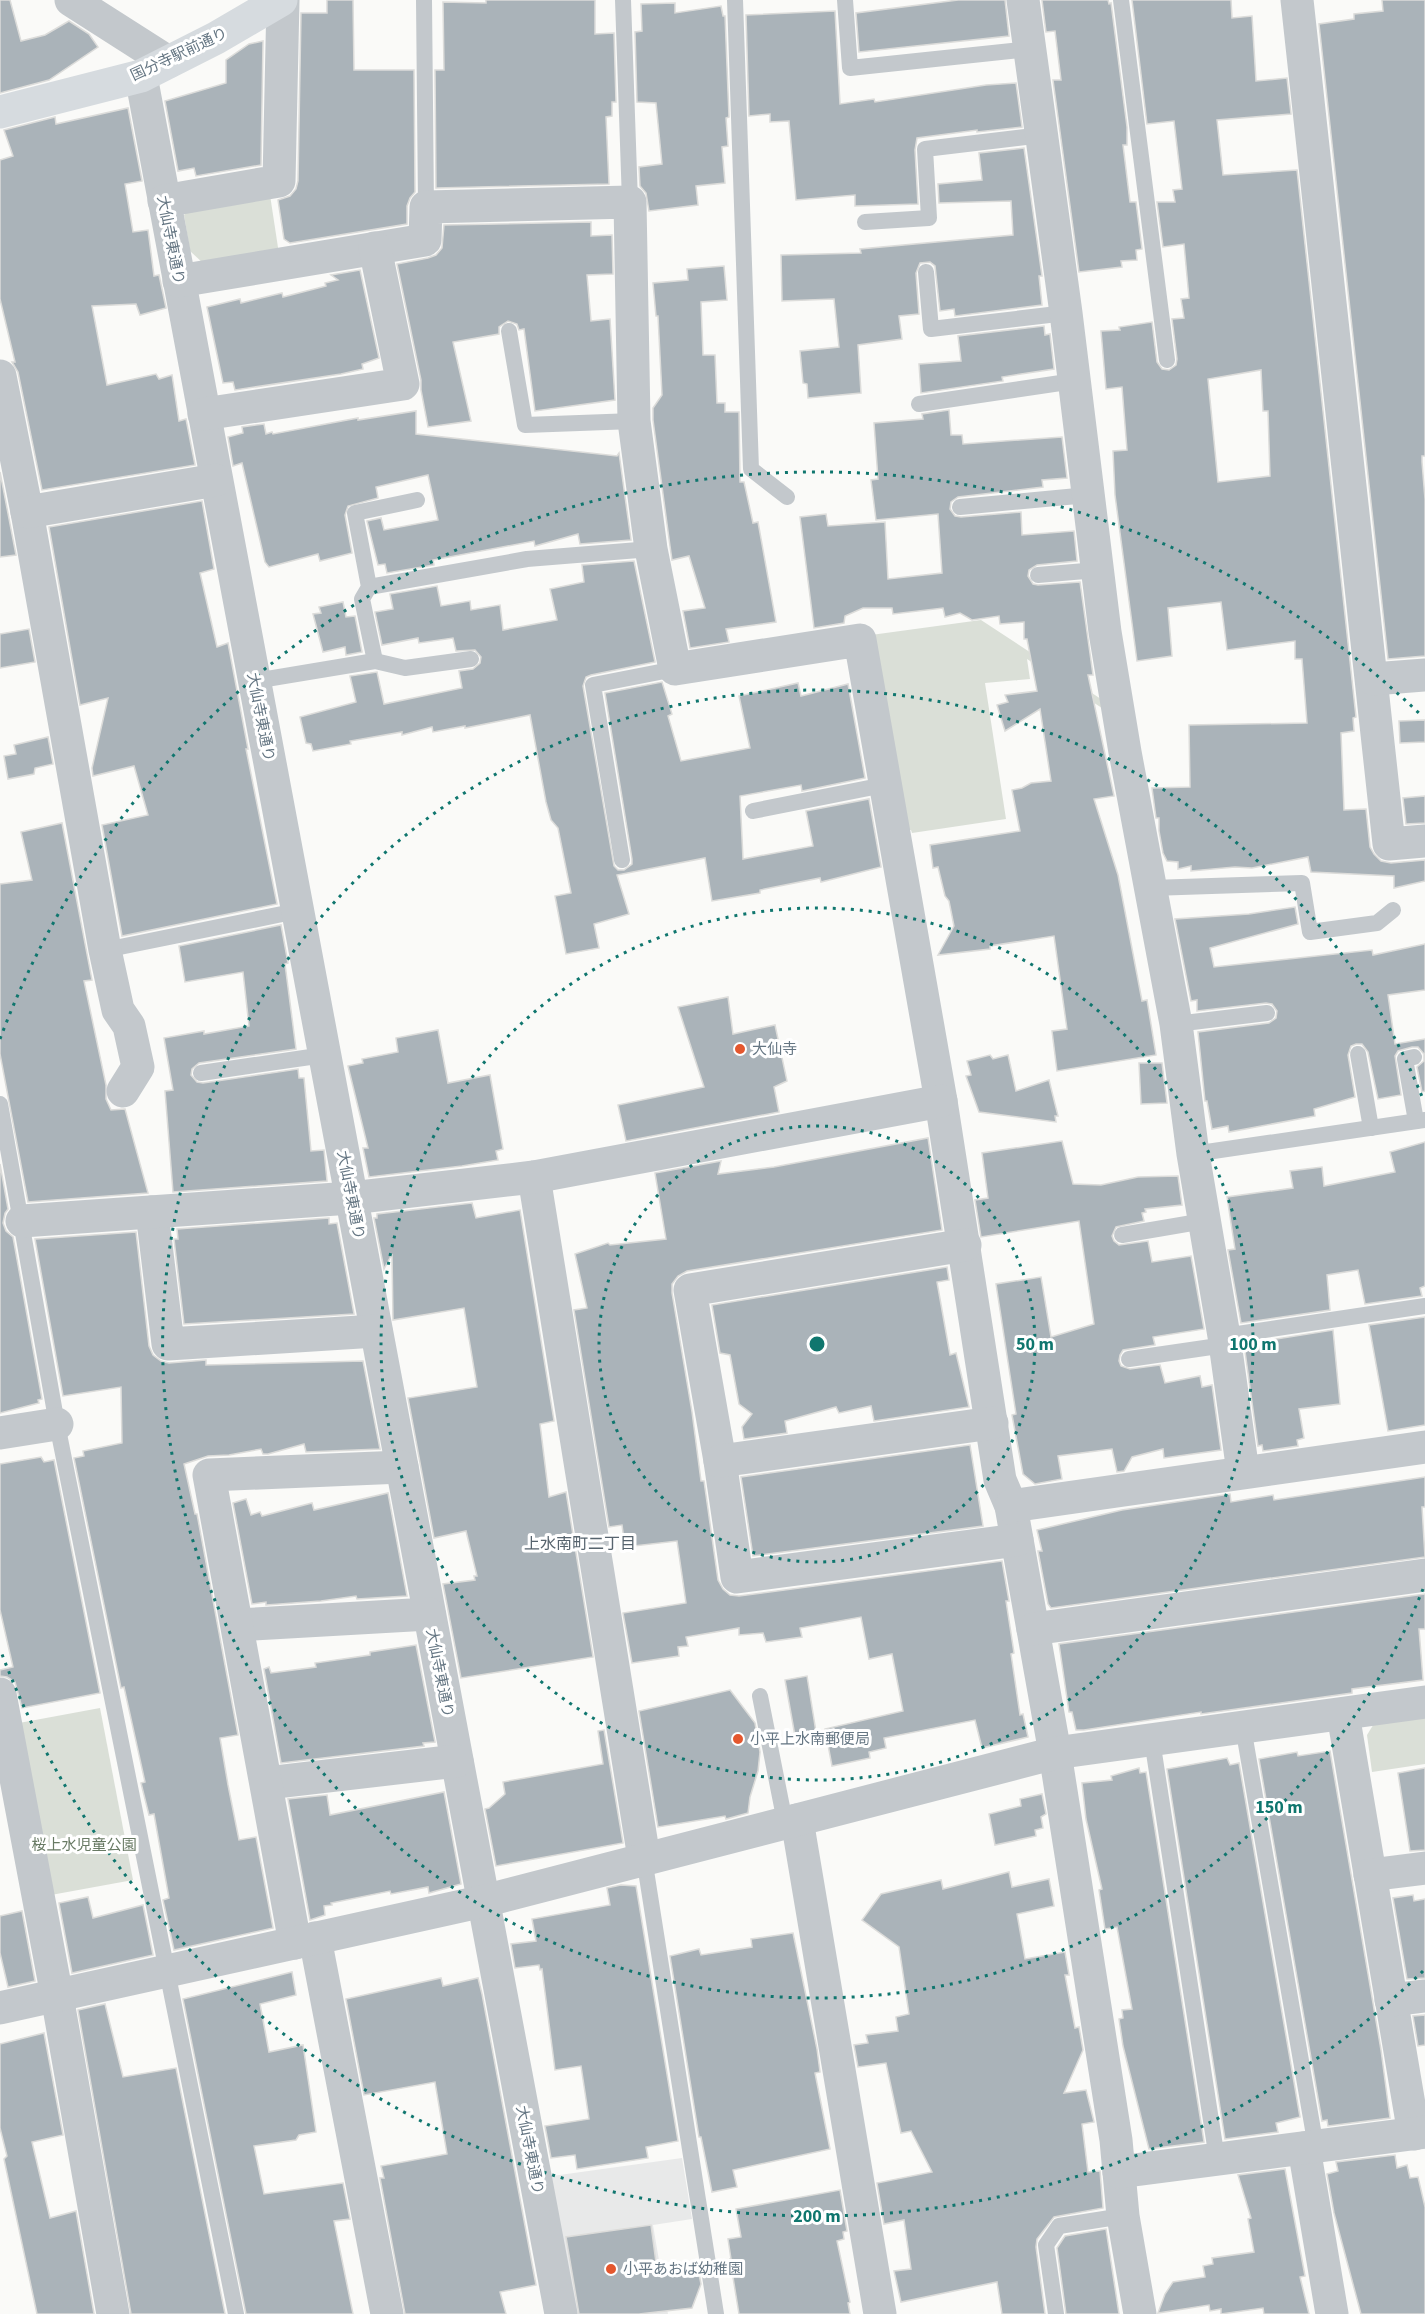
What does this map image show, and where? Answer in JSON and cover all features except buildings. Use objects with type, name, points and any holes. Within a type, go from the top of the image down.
[{"type":"street","points":[[71,0],[116,13],[154,69]]},
{"type":"street","points":[[164,201],[279,181],[282,0]]},
{"type":"street","name":"国分寺駅前通り","points":[[0,112],[154,69],[216,38],[282,0]]},
{"type":"street","points":[[1023,0],[1066,313],[1097,570],[1125,752],[1176,1024],[1193,1154],[1225,1340],[1243,1472]]},
{"type":"street","points":[[1297,0],[1373,679],[1389,844],[1425,841]]},
{"type":"street","name":"大仙寺東通り","points":[[154,69],[164,201],[561,2314]]},
{"type":"street","points":[[179,281],[425,240],[426,207],[630,202],[634,421],[651,549],[675,669],[860,640],[941,1101],[1000,1480],[1011,1506],[1055,1753],[1116,2140],[1123,2217],[1140,2314]]},
{"type":"street","points":[[204,414],[403,384],[375,248]]},
{"type":"street","points":[[0,376],[27,512],[105,951],[118,1010],[129,1026],[138,1066],[123,1091]]},
{"type":"street","points":[[27,512],[216,480]]},
{"type":"street","points":[[1373,679],[1425,675]]},
{"type":"street","points":[[22,1221],[351,1198],[534,1177],[941,1101]]},
{"type":"street","points":[[534,1177],[644,1858]]},
{"type":"street","points":[[152,1212],[168,1344],[376,1331]]},
{"type":"street","points":[[965,1245],[690,1290],[720,1461],[737,1577],[1017,1540]]},
{"type":"street","points":[[720,1461],[992,1423]]},
{"type":"street","points":[[0,1433],[57,1424]]},
{"type":"street","points":[[1011,1506],[1425,1447]]},
{"type":"street","points":[[387,2314],[305,1941],[267,1783],[209,1475],[402,1467]]},
{"type":"street","points":[[1033,1629],[1425,1575]]},
{"type":"street","points":[[238,1625],[429,1614]]},
{"type":"street","points":[[0,1694],[57,1996],[113,2314]]},
{"type":"street","points":[[0,2008],[484,1901],[1055,1753],[1425,1702]]},
{"type":"street","points":[[1119,2172],[1419,2133],[1391,2000],[1343,1714]]},
{"type":"street","points":[[267,1783],[457,1761]]},
{"type":"street","points":[[791,1821],[880,2314]]},
{"type":"street","points":[[1370,1875],[1425,1868]]},
{"type":"street","points":[[1391,2000],[1425,1996]]},
{"type":"street","points":[[1310,2147],[1332,2314]]},
{"type":"lane","points":[[424,0],[426,207]]},
{"type":"lane","points":[[623,0],[630,202]]},
{"type":"lane","points":[[735,0],[751,469],[787,497]]},
{"type":"lane","points":[[845,0],[850,68],[1030,49]]},
{"type":"lane","points":[[1121,0],[1167,360]]},
{"type":"lane","points":[[865,222],[929,218],[925,149],[1042,135]]},
{"type":"lane","points":[[926,272],[931,329],[1066,313]]},
{"type":"lane","points":[[509,331],[525,425],[634,421]]},
{"type":"lane","points":[[919,404],[1074,381]]},
{"type":"lane","points":[[960,507],[1088,495]]},
{"type":"lane","points":[[375,661],[362,598],[369,587],[355,513],[417,500]]},
{"type":"lane","points":[[369,587],[527,559],[651,549]]},
{"type":"lane","points":[[1038,575],[1097,570]]},
{"type":"lane","points":[[254,681],[375,661],[405,668],[471,659]]},
{"type":"lane","points":[[622,860],[593,685],[675,669]]},
{"type":"lane","points":[[753,811],[884,785]]},
{"type":"lane","points":[[1151,888],[1302,883],[1310,932],[1377,923],[1393,910]]},
{"type":"lane","points":[[105,951],[297,911]]},
{"type":"lane","points":[[1176,1024],[1267,1013]]},
{"type":"lane","points":[[1358,1054],[1371,1128]]},
{"type":"lane","points":[[201,1073],[324,1055]]},
{"type":"lane","points":[[1193,1154],[1420,1121],[1405,1059],[1414,1057]]},
{"type":"lane","points":[[0,1104],[57,1424],[236,2314]]},
{"type":"lane","points":[[1122,1235],[1204,1221]]},
{"type":"lane","points":[[1129,1359],[1425,1306]]},
{"type":"lane","points":[[760,1696],[791,1821]]},
{"type":"lane","points":[[1243,1727],[1310,2147]]},
{"type":"lane","points":[[1152,1740],[1217,2159]]},
{"type":"lane","points":[[644,1858],[716,2314]]},
{"type":"lane","points":[[1056,2314],[1046,2245],[1059,2226],[1123,2217]]},
{"type":"shaded area","name":"小平あおば幼稚園","points":[[682,2158],[692,2219],[653,2225],[668,2314],[570,2314],[545,2177]]},
{"type":"green space","points":[[270,195],[279,254],[204,264],[190,251],[184,215],[194,206]]},
{"type":"green space","points":[[981,620],[1104,701],[1105,710],[1027,659],[1030,679],[985,683],[1006,819],[912,833],[911,830],[904,830],[871,635]]},
{"type":"green space","name":"桜上水児童公園","points":[[100,1708],[133,1880],[51,1895],[19,1723]]},
{"type":"green space","points":[[1425,1715],[1425,1764],[1372,1772],[1367,1735],[1375,1722]]},
{"type":"place","name":"大仙寺","points":[[740,1049]]},
{"type":"place","name":"小平上水南郵便局","points":[[738,1739]]},
{"type":"place","name":"小平あおば幼稚園","points":[[611,2269]]},
{"type":"district","name":"上水南町二丁目","points":[[580,1543]]}]
